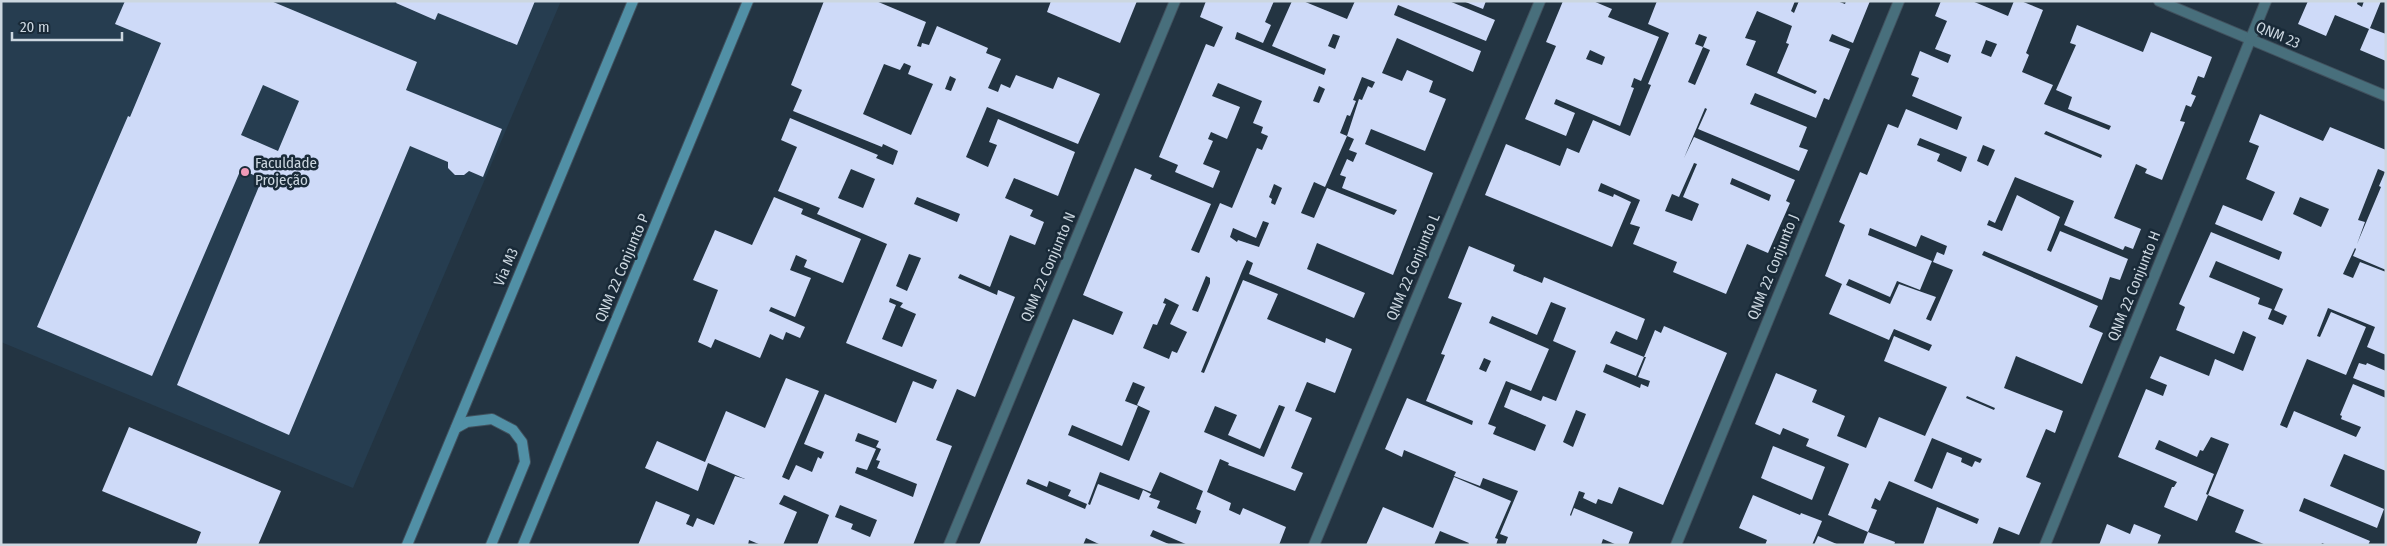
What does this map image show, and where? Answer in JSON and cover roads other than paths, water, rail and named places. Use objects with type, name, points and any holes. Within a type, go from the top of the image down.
[{"type":"main road","name":"Via M3","points":[[407,545],[633,1]]},
{"type":"main road","name":"QNM 22 Conjunto P","points":[[523,545],[748,1]]},
{"type":"main road","points":[[456,428],[481,418],[492,419],[513,430],[522,442],[525,462],[491,545]]},
{"type":"street","name":"QNM 22 Conjunto N","points":[[950,545],[1175,1]]},
{"type":"street","name":"QNM 22 Conjunto L","points":[[1314,545],[1540,1]]},
{"type":"street","name":"QNM 22 Conjunto J","points":[[1676,545],[1899,1]]},
{"type":"street","name":"QNM 23","points":[[2159,1],[2386,96]]},
{"type":"street","name":"QNM 22 Conjunto H","points":[[2045,545],[2266,1]]},
{"type":"place","name":"Faculdade Projeção","points":[[245,172]]}]
